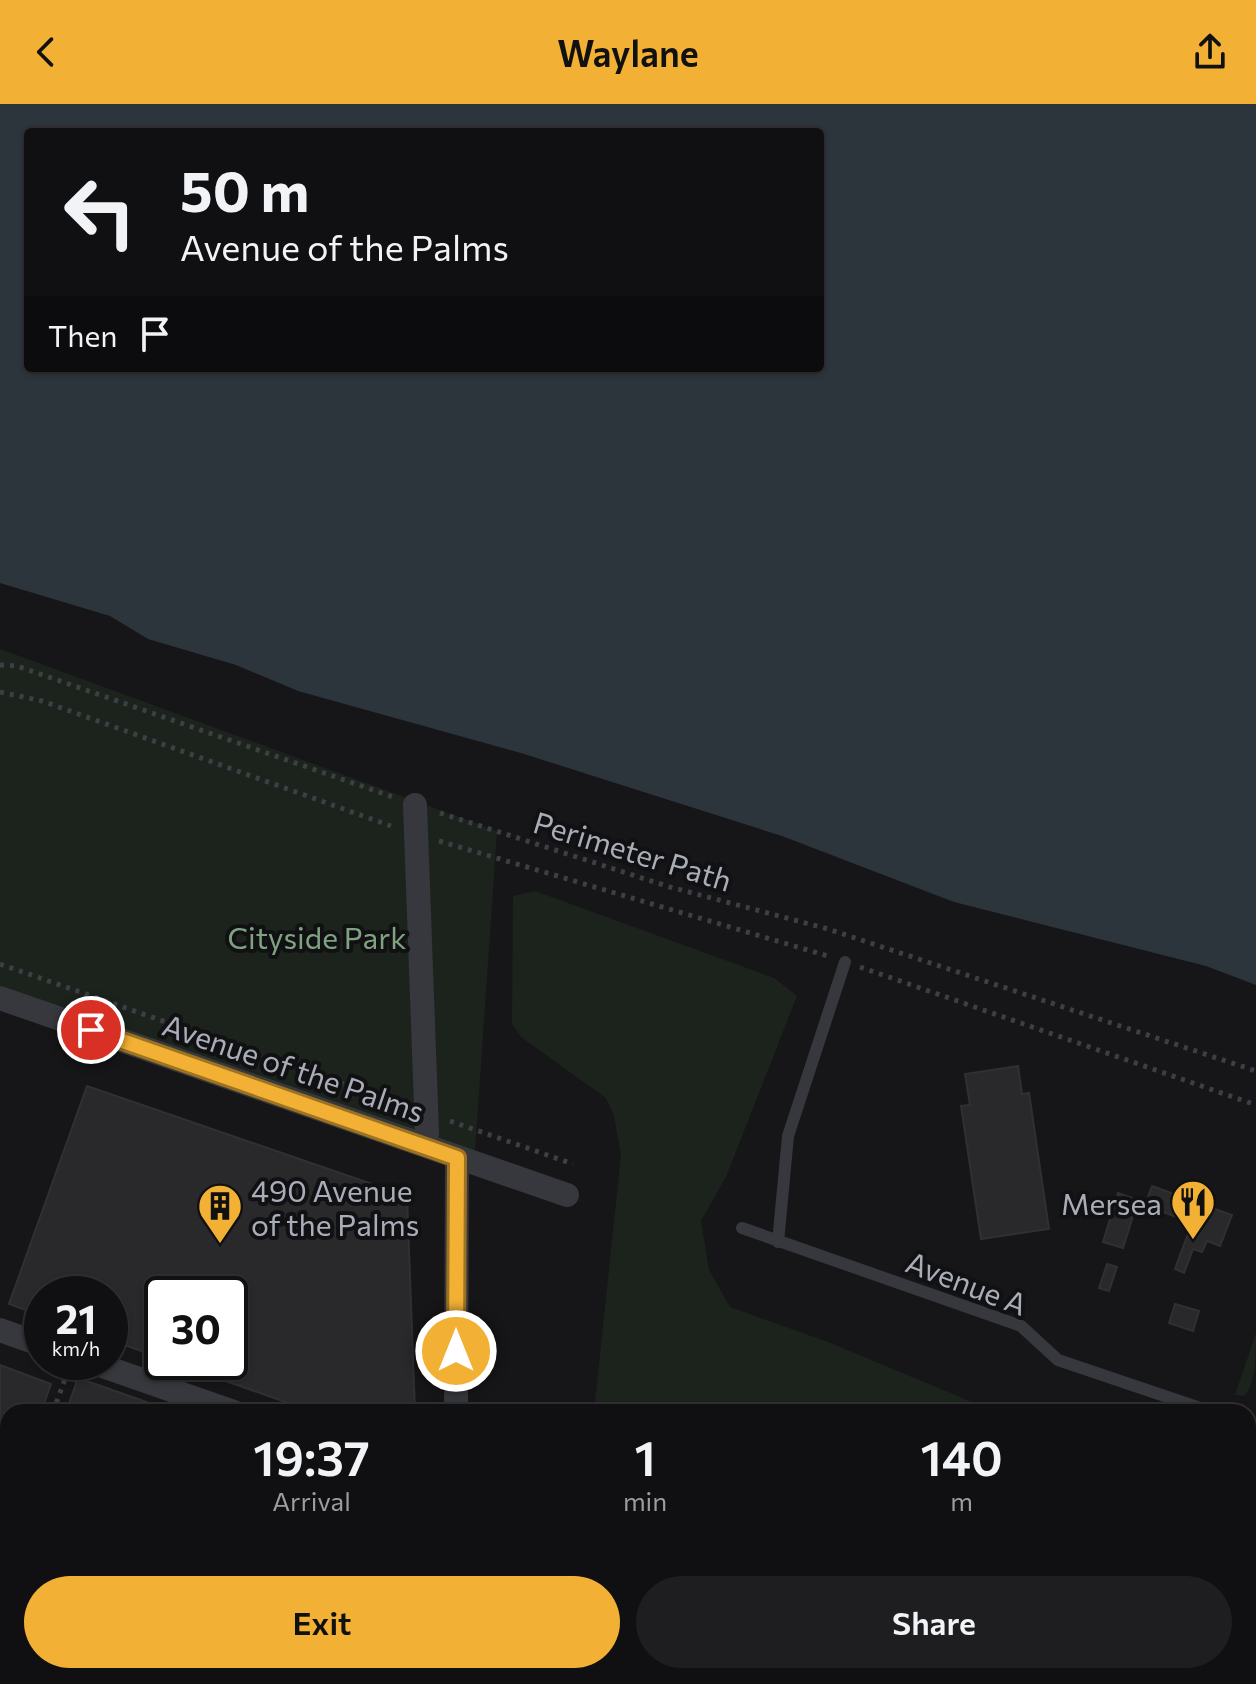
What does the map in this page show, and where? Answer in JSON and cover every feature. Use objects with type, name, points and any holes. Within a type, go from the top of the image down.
[{"type":"street","points":[[415,805],[427,1123]]},
{"type":"street","name":"Avenue of the Palms","points":[[0,998],[567,1195]]},
{"type":"street","points":[[456,1404],[457,1158]]},
{"type":"street","points":[[0,1330],[24,1339]]},
{"type":"street","points":[[128,1375],[211,1404]]},
{"type":"lane","points":[[778,1242],[788,1136],[845,962]]},
{"type":"lane","name":"Avenue A","points":[[742,1228],[1021,1326],[1058,1360],[1188,1404]]},
{"type":"path","name":"Perimeter Path","points":[[0,665],[17,666],[415,805],[670,887],[828,929],[1256,1071]]},
{"type":"path","points":[[845,962],[1256,1105]]},
{"type":"path","points":[[0,964],[427,1123],[573,1164]]},
{"type":"path","points":[[56,1404],[65,1380]]},
{"type":"green space","name":"Cityside Park","points":[[0,649],[497,831],[474,1166],[0,988]]},
{"type":"green space","points":[[535,891],[774,978],[797,996],[726,1177],[701,1221],[709,1270],[730,1307],[828,1342],[977,1404],[595,1404],[621,1155],[614,1116],[606,1098],[521,1037],[512,1024],[513,896]]},
{"type":"green space","points":[[1256,1333],[1251,1384],[1244,1396],[1235,1395]]},
{"type":"shaded area","points":[[0,104],[1256,104],[1256,1023],[0,613]]},
{"type":"pier","points":[[0,583],[110,616],[148,639],[236,665],[298,691],[521,753],[782,836],[954,902],[1206,966],[1256,985],[1256,1027],[1021,957],[0,617]]},
{"type":"building","points":[[1018,1066],[1022,1094],[1029,1093],[1049,1229],[981,1239],[961,1106],[970,1105],[965,1074]]},
{"type":"building","name":"490 Avenue of the Palms","points":[[87,1086],[407,1196],[415,1404],[291,1404],[223,1380],[248,1380],[248,1276],[144,1276],[144,1352],[128,1346],[128,1276],[24,1276],[24,1309],[9,1304]]},
{"type":"building","points":[[1152,1186],[1232,1215],[1220,1246],[1207,1241],[1202,1252],[1193,1249],[1184,1273],[1175,1269],[1192,1223],[1145,1205]]},
{"type":"building","points":[[1118,1193],[1138,1200],[1123,1248],[1103,1242]]},
{"type":"building","points":[[1107,1264],[1117,1267],[1109,1291],[1099,1288]]},
{"type":"building","points":[[1175,1304],[1199,1311],[1193,1331],[1169,1323]]},
{"type":"building","points":[[0,1365],[24,1374],[24,1380],[51,1384],[44,1404],[0,1404]]},
{"type":"building","points":[[77,1380],[84,1380],[152,1404],[69,1404]]},
{"type":"place","name":"Mersea","points":[[1193,1241]]},
{"type":"place","name":"490 Avenue of the Palms","points":[[220,1245]]},
{"type":"route","points":[[91,1030],[457,1158],[456,1351]]}]
